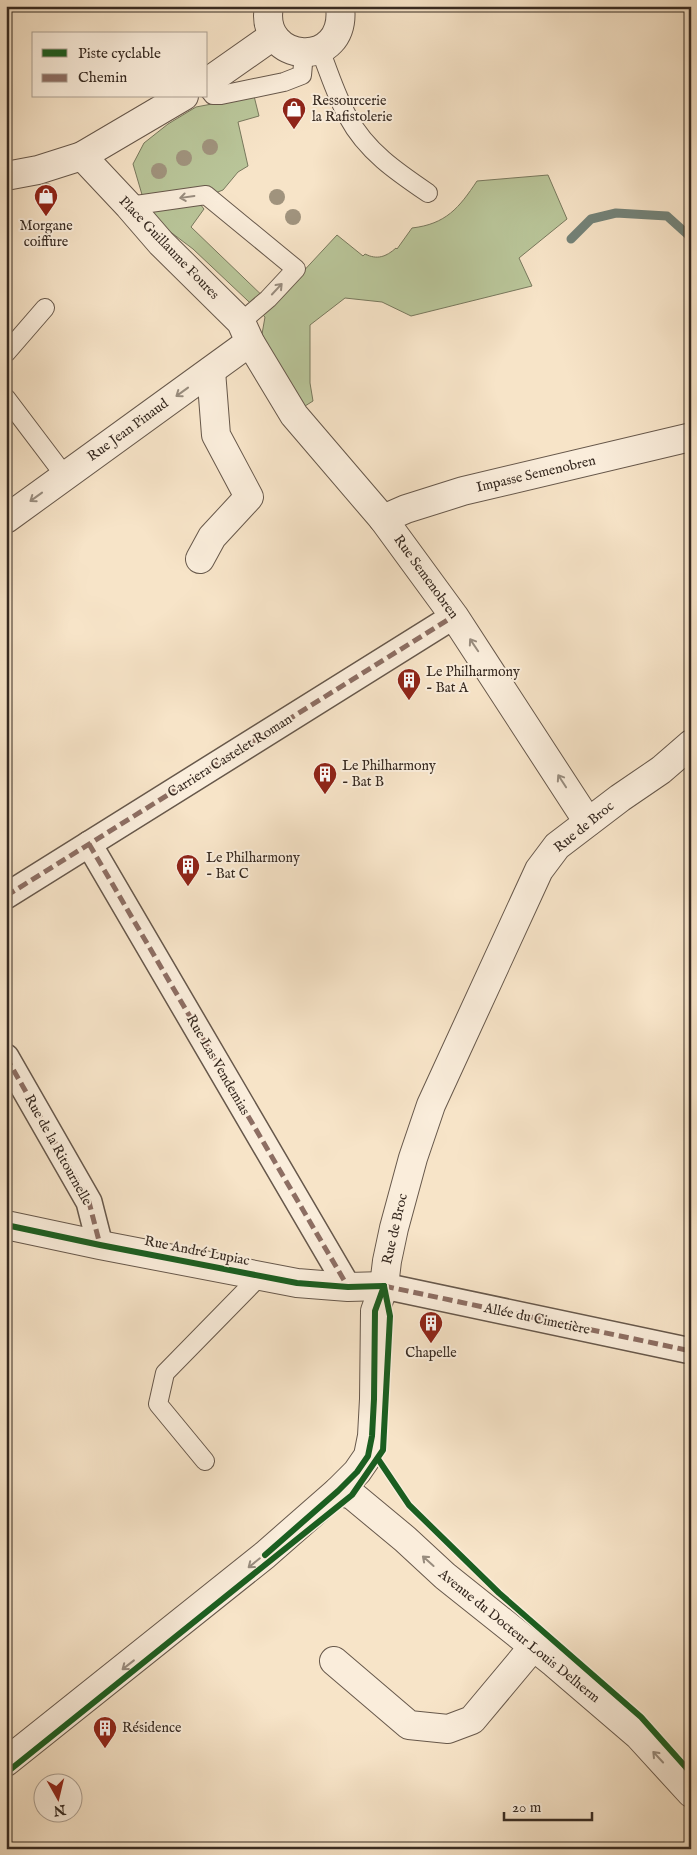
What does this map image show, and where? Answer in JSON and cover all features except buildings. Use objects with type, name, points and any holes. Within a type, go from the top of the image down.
[{"type":"street","points":[[269,7],[269,27],[273,36],[281,45],[292,51],[312,51],[328,45],[340,29],[346,10]]},
{"type":"street","points":[[208,84],[273,36]]},
{"type":"street","points":[[6,176],[38,170],[82,156],[181,98]]},
{"type":"street","name":"Place Guillaume Foures","points":[[82,156],[161,243],[246,332]]},
{"type":"street","name":"Rue Jean Pinaud","points":[[6,518],[211,371],[246,332]]},
{"type":"street","name":"Rue Semenobren","points":[[246,332],[294,415],[383,519],[454,616],[588,822]]},
{"type":"street","points":[[200,559],[212,537],[249,497],[216,435],[211,371]]},
{"type":"street","name":"Impasse Semenobren","points":[[383,519],[406,509],[463,491],[691,437]]},
{"type":"street","name":"Carriera Castelet Roman","points":[[6,896],[454,616]]},
{"type":"street","name":"Rue de Broc","points":[[6,1762],[265,1555],[338,1491],[357,1472],[368,1456],[374,1408],[375,1311],[384,1286],[386,1261],[413,1158],[431,1105],[540,870],[557,846],[689,751]]},
{"type":"street","name":"Rue Las Vendemias","points":[[89,844],[348,1287]]},
{"type":"street","name":"Rue de la Ritournelle","points":[[6,1057],[89,1202],[100,1245]]},
{"type":"street","name":"Rue André Lupiac","points":[[6,1225],[297,1283],[348,1287],[384,1286]]},
{"type":"street","name":"Allée du Cimetière","points":[[384,1286],[691,1351]]},
{"type":"street","name":"Avenue du Docteur Louis Delherm","points":[[338,1491],[352,1496],[405,1539],[445,1576],[554,1663],[638,1735],[691,1793]]},
{"type":"street","points":[[334,1661],[409,1725],[448,1729],[472,1720],[533,1647]]},
{"type":"lane","points":[[208,88],[213,95],[220,95],[284,82],[302,75],[312,51]]},
{"type":"lane","points":[[312,51],[359,133],[390,166],[428,193]]},
{"type":"lane","points":[[128,206],[206,195],[296,269],[268,299],[246,332]]},
{"type":"lane","points":[[6,353],[45,308]]},
{"type":"lane","points":[[6,398],[65,476]]},
{"type":"lane","points":[[205,1461],[158,1404],[165,1372],[260,1276]]},
{"type":"green space","points":[[254,96],[259,116],[238,122],[248,166],[238,172],[223,190],[197,200],[204,209],[191,227],[272,305],[337,235],[363,256],[365,254],[381,257],[397,249],[412,228],[434,223],[450,213],[464,199],[477,181],[548,175],[567,219],[519,258],[532,286],[411,316],[382,302],[345,298],[310,325],[310,383],[313,401],[305,406],[276,369],[262,334],[265,317],[193,249],[148,215],[133,164],[144,143],[168,124],[196,107]]},
{"type":"waterway","points":[[571,239],[591,219],[616,213],[667,216],[687,234],[691,235]]},
{"type":"marked path","points":[[6,896],[454,616]]},
{"type":"marked path","points":[[89,844],[348,1287]]},
{"type":"marked path","points":[[6,1057],[89,1202],[100,1245]]},
{"type":"marked path","points":[[384,1286],[691,1351]]},
{"type":"cycle path","points":[[6,1225],[297,1283],[348,1287],[384,1286]]},
{"type":"cycle path","points":[[265,1555],[338,1491],[357,1472],[368,1456],[372,1436],[374,1399],[375,1311],[384,1286]]},
{"type":"cycle path","points":[[6,1773],[352,1495],[383,1450],[390,1316],[384,1286]]},
{"type":"cycle path","points":[[378,1459],[409,1505],[499,1593],[641,1717],[691,1773]]},
{"type":"place","name":"Ressourcerie la Rafistolerie","points":[[294,130]]},
{"type":"place","name":"Morgane coiffure","points":[[46,217]]},
{"type":"place","name":"Le Philharmony - Bat A","points":[[409,701]]},
{"type":"place","name":"Le Philharmony - Bat B","points":[[325,795]]},
{"type":"place","name":"Le Philharmony - Bat C","points":[[188,887]]},
{"type":"place","name":"Chapelle","points":[[431,1344]]},
{"type":"place","name":"Résidence","points":[[105,1749]]}]
